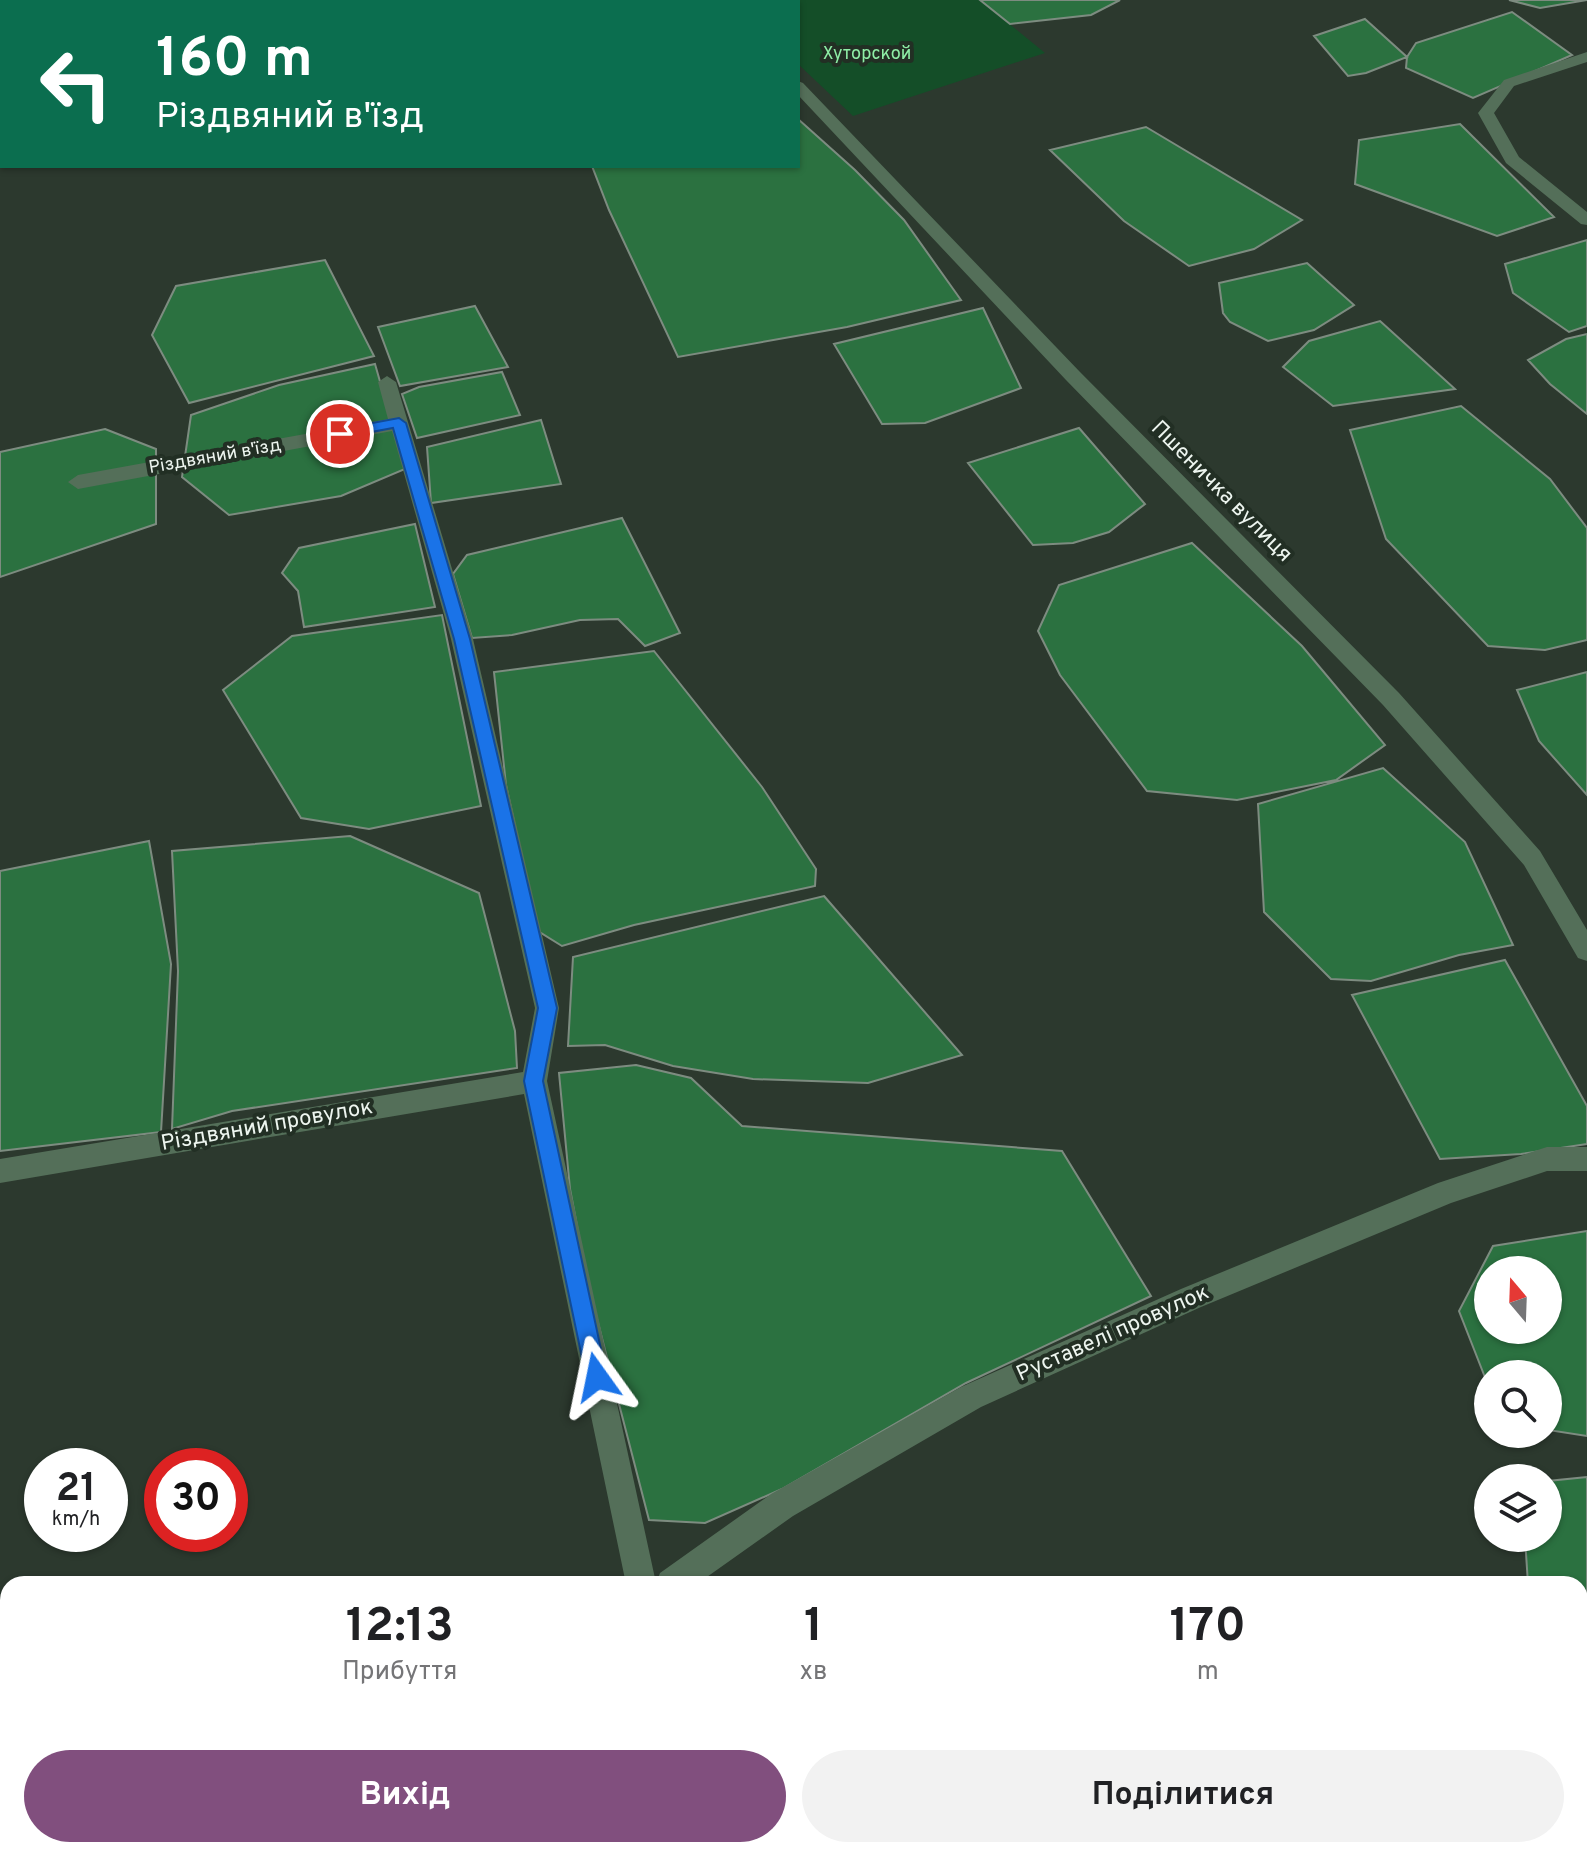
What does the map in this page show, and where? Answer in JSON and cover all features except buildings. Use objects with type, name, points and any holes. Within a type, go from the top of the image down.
[{"type":"street","points":[[1587,57],[1509,83],[1486,113],[1512,160],[1587,220]]},
{"type":"street","name":"Пшеничка вулиця","points":[[800,88],[1073,376],[1391,699],[1532,858],[1587,951]]},
{"type":"street","points":[[387,382],[462,639],[547,1008],[534,1081],[639,1576]]},
{"type":"street","name":"Різдвяний в'їзд","points":[[78,482],[399,423]]},
{"type":"street","name":"Різдвяний провулок","points":[[0,1171],[534,1081]]},
{"type":"street","name":"Руставелі провулок","points":[[682,1576],[782,1505],[971,1397],[1191,1298],[1447,1192],[1547,1159],[1587,1159]]},
{"type":"green space","name":"Хуторской","points":[[800,0],[980,0],[1045,53],[853,116],[800,66]]},
{"type":"route","points":[[340,434],[399,423],[462,639],[547,1008],[534,1081],[597,1377]]}]
